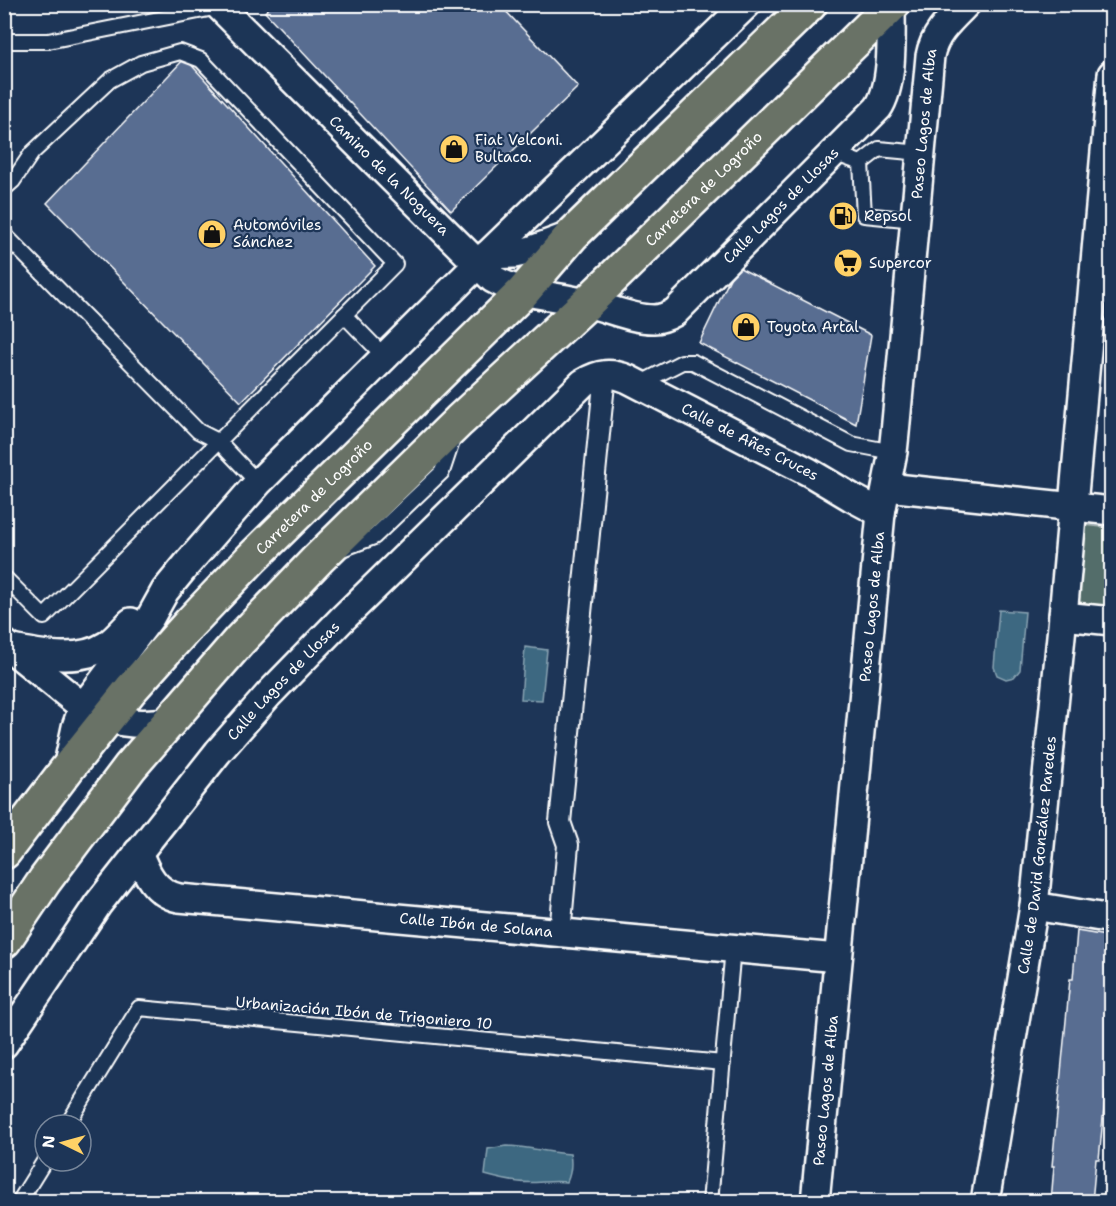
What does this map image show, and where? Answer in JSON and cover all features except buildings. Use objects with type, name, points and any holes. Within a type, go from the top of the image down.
[{"type":"highway","name":"Carretera de Logroño","points":[[4,852],[67,769],[95,713],[163,653],[252,558],[523,292],[572,235],[810,4]]},
{"type":"highway","name":"Carretera de Logroño","points":[[4,941],[45,880],[130,766],[240,640],[318,559],[459,420],[587,303],[892,5]]},
{"type":"street","name":"Carretera de Logroño","points":[[95,713],[165,591],[258,483],[482,260],[747,4]]},
{"type":"street","name":"Calle Lagos de Llosas","points":[[587,303],[640,318],[655,319],[675,312],[883,101],[891,55],[892,5]]},
{"type":"street","name":"Camino de la Noguera","points":[[218,6],[482,260],[493,279],[523,292],[587,303]]},
{"type":"street","name":"Paseo Lagos de Alba","points":[[815,1202],[881,513],[893,452],[931,48],[938,33],[958,12]]},
{"type":"street","name":"Calle de David González Paredes","points":[[986,1202],[1034,906],[1072,507],[1105,224],[1112,74]]},
{"type":"street","name":"Carretera de Logroño","points":[[482,260],[532,250],[572,235]]},
{"type":"street","name":"Calle Lagos de Llosas","points":[[4,1044],[98,904],[218,752],[269,694],[445,516],[583,383],[592,377],[620,377]]},
{"type":"street","points":[[560,933],[568,845],[560,822],[620,377]]},
{"type":"street","name":"Calle de Añes Cruces","points":[[620,377],[809,472],[881,513]]},
{"type":"street","points":[[887,487],[1112,511]]},
{"type":"street","points":[[8,646],[59,656],[82,655],[91,652],[114,639],[165,591]]},
{"type":"street","points":[[1062,616],[1112,621]]},
{"type":"street","points":[[8,646],[95,713],[128,724],[148,725],[167,722]]},
{"type":"street","name":"Calle Ibón de Solana","points":[[138,852],[154,885],[173,897],[838,958]]},
{"type":"street","points":[[1034,906],[1112,919]]},
{"type":"lane","points":[[4,41],[48,41],[218,6]]},
{"type":"lane","points":[[4,189],[13,181],[32,153],[110,80],[141,63],[180,52],[201,60],[395,264],[44,617],[4,577]]},
{"type":"lane","points":[[861,163],[879,149],[921,153]]},
{"type":"lane","points":[[833,153],[861,163]]},
{"type":"lane","points":[[861,163],[864,215],[915,220]]},
{"type":"lane","points":[[4,234],[198,431],[218,441],[258,483]]},
{"type":"lane","points":[[344,315],[384,357]]},
{"type":"lane","points":[[620,377],[682,362],[693,362],[851,444],[893,452]]},
{"type":"lane","points":[[710,1202],[733,948]]},
{"type":"lane","name":"Urbanización Ibón de Trigoniero 10","points":[[73,1113],[139,1008],[723,1063]]},
{"type":"lane","points":[[19,1202],[37,1173]]},
{"type":"green space","points":[[1084,525],[1111,528],[1111,608],[1075,604]]},
{"type":"water","points":[[999,610],[1025,612],[1020,670],[1014,677],[1006,679],[997,675],[994,667]]},
{"type":"water","points":[[525,647],[547,650],[542,700],[521,699]]},
{"type":"water","points":[[506,1146],[570,1154],[571,1168],[567,1182],[519,1182],[485,1175],[488,1149]]},
{"type":"place","name":"Fiat Velconi. Bultaco.","points":[[454,149]]},
{"type":"place","name":"Repsol","points":[[843,216]]},
{"type":"place","name":"Automóviles Sánchez","points":[[212,234]]},
{"type":"place","name":"Supercor","points":[[848,263]]},
{"type":"place","name":"Toyota Artal","points":[[746,327]]}]
